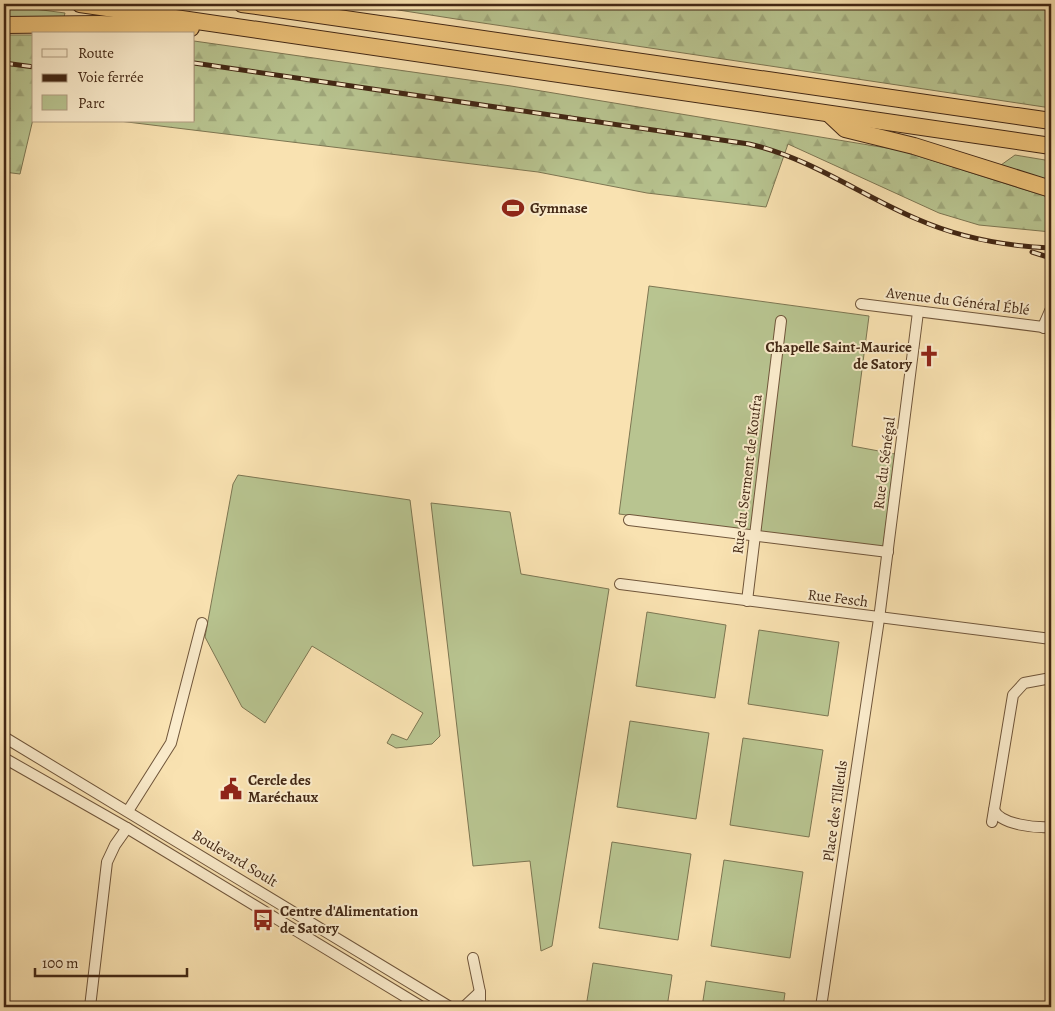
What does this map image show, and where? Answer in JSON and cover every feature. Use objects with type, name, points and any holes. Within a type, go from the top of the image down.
[{"type":"highway","points":[[80,4],[1051,146]]},
{"type":"highway","points":[[242,4],[1051,121]]},
{"type":"highway","points":[[326,4],[332,6],[346,18]]},
{"type":"highway","points":[[4,25],[100,24],[187,29],[210,22]]},
{"type":"highway","points":[[829,114],[845,129],[933,152],[1051,189]]},
{"type":"street","name":"Avenue du Général Éblé","points":[[861,304],[1048,327]]},
{"type":"street","points":[[1048,327],[1051,311]]},
{"type":"street","name":"Rue du Sénégal","points":[[880,619],[918,312]]},
{"type":"street","name":"Rue du Serment de Koufra","points":[[747,601],[781,322]]},
{"type":"street","points":[[629,520],[888,552]]},
{"type":"street","name":"Rue Fesch","points":[[620,584],[1051,640]]},
{"type":"street","name":"Place des Tilleuls","points":[[821,1007],[880,619]]},
{"type":"street","points":[[128,811],[171,743],[202,623]]},
{"type":"street","points":[[992,822],[1013,695],[1024,683],[1051,678]]},
{"type":"street","name":"Boulevard Soult","points":[[4,737],[450,1007]]},
{"type":"street","name":"Boulevard Soult","points":[[4,758],[128,828],[422,1007]]},
{"type":"street","points":[[994,810],[1001,818],[1032,828],[1051,827]]},
{"type":"street","points":[[90,1007],[107,862],[114,845],[128,828]]},
{"type":"street","points":[[473,958],[480,992],[480,1007]]},
{"type":"street","points":[[464,1007],[480,992]]},
{"type":"green space","points":[[360,4],[1051,4],[1051,108],[456,19]]},
{"type":"green space","points":[[4,5],[65,13],[63,21],[4,21]]},
{"type":"green space","points":[[4,35],[32,35],[32,122],[20,174],[4,172]]},
{"type":"green space","points":[[195,41],[511,86],[899,150],[1051,198],[1051,232],[979,225],[939,213],[788,144],[766,207],[647,193],[538,172],[127,122],[195,122]]},
{"type":"green space","points":[[1015,155],[1051,161],[1051,184],[1001,165]]},
{"type":"green space","points":[[649,286],[869,316],[852,446],[895,454],[883,547],[619,514]]},
{"type":"green space","points":[[238,475],[410,500],[440,736],[432,744],[396,748],[387,743],[392,734],[407,740],[423,713],[312,646],[265,723],[242,707],[205,637],[233,484]]},
{"type":"green space","points":[[431,503],[510,512],[521,574],[609,589],[552,946],[541,951],[530,861],[473,866]]},
{"type":"green space","points":[[647,612],[726,625],[715,698],[636,686]]},
{"type":"green space","points":[[759,630],[839,642],[828,716],[748,704]]},
{"type":"green space","points":[[630,721],[709,733],[696,819],[617,807]]},
{"type":"green space","points":[[743,738],[823,750],[809,837],[730,825]]},
{"type":"green space","points":[[612,842],[691,854],[678,940],[599,928]]},
{"type":"green space","points":[[724,860],[803,872],[790,958],[711,946]]},
{"type":"green space","points":[[593,963],[672,975],[667,1007],[586,1007]]},
{"type":"green space","points":[[706,981],[785,993],[783,1007],[702,1007]]},
{"type":"railway","points":[[4,63],[32,67]]},
{"type":"railway","points":[[195,63],[749,144],[793,158],[933,226],[983,240],[1051,248]]},
{"type":"railway","points":[[1032,252],[1051,258]]},
{"type":"place","name":"Gymnase","points":[[513,208]]},
{"type":"place","name":"Chapelle Saint-Maurice de Satory","points":[[929,356]]},
{"type":"place","name":"Cercle des Maréchaux","points":[[231,789]]},
{"type":"place","name":"Centre d'Alimentation de Satory","points":[[263,920]]}]
